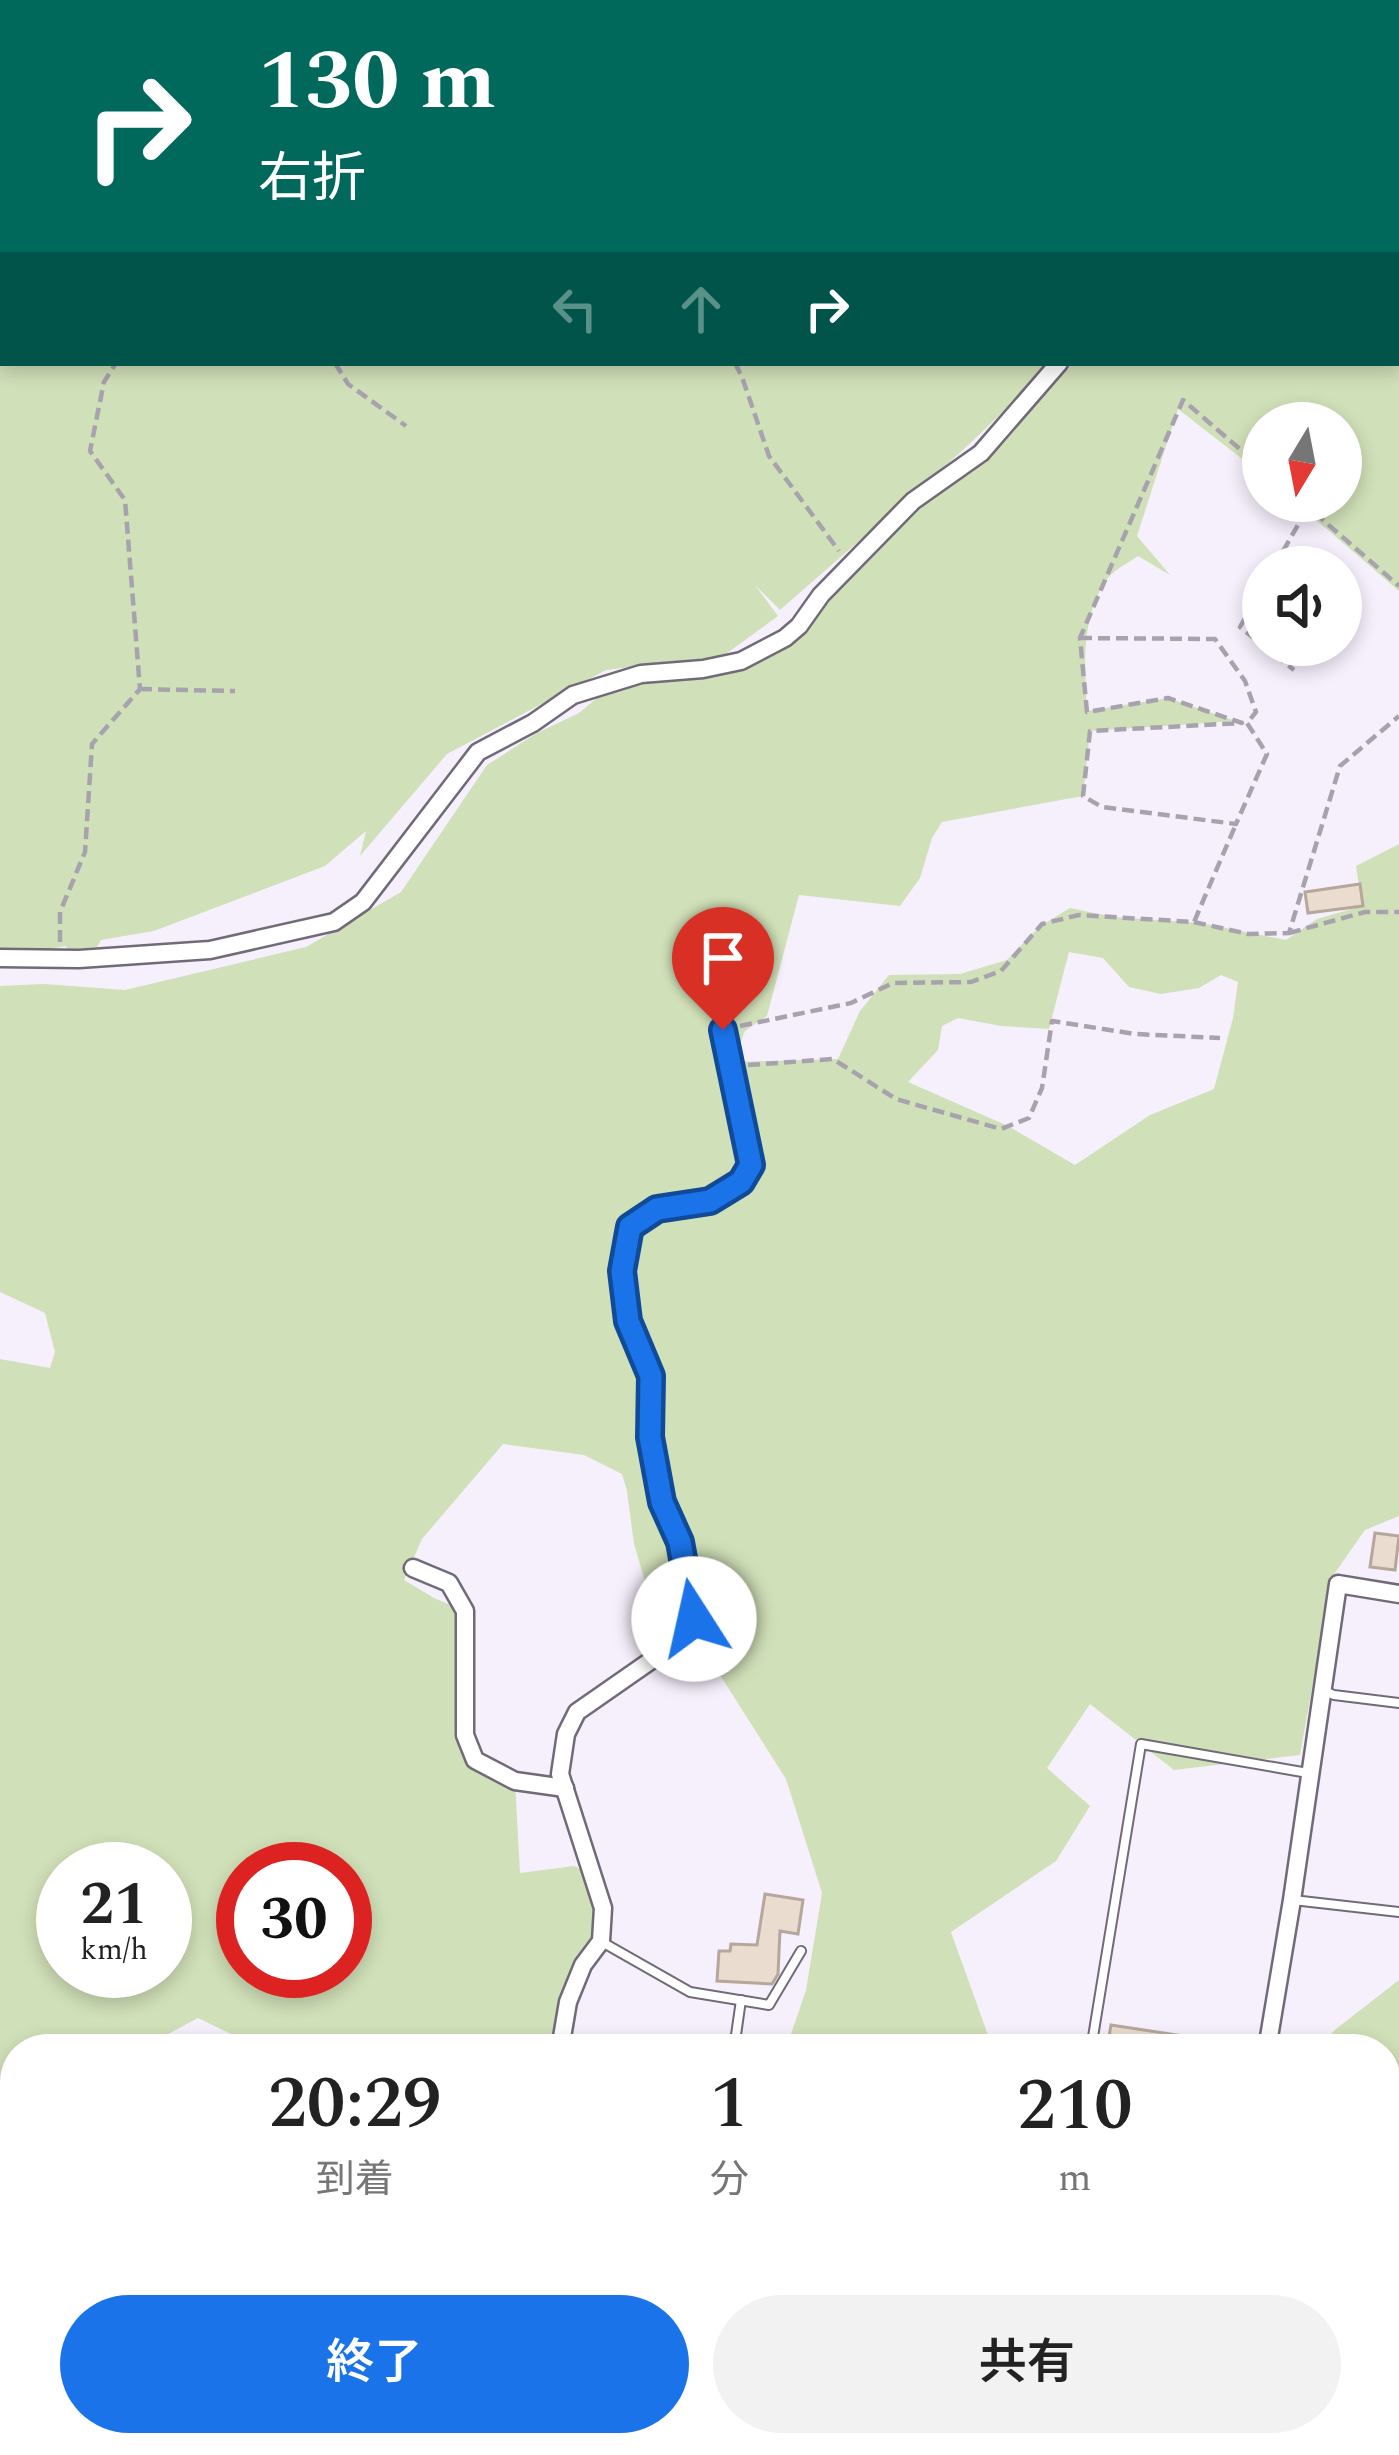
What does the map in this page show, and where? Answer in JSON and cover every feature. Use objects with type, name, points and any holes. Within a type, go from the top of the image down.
[{"type":"street","points":[[0,958],[210,950],[334,922],[363,902],[478,752],[574,695],[641,674],[742,661],[785,638],[913,501],[981,453],[1056,366]]},
{"type":"street","points":[[563,2034],[568,2002],[583,1965],[601,1941],[603,1907],[560,1774],[566,1734],[577,1712],[679,1641],[694,1619],[680,1542],[662,1502],[650,1437],[651,1376],[628,1321],[622,1271],[630,1227],[657,1209],[710,1201],[741,1182],[751,1165],[723,1030]]},
{"type":"street","points":[[413,1568],[449,1583],[465,1611],[465,1735],[475,1760],[515,1781],[565,1788]]},
{"type":"street","points":[[1270,2034],[1339,1584],[1399,1594]]},
{"type":"lane","points":[[1322,1690],[1399,1703]]},
{"type":"lane","points":[[1093,2034],[1141,1744],[1309,1773]]},
{"type":"lane","points":[[1292,1900],[1399,1912]]},
{"type":"lane","points":[[601,1941],[691,1992],[769,2006],[801,1951]]},
{"type":"lane","points":[[736,2034],[741,2000]]},
{"type":"path","points":[[59,959],[61,912],[85,852],[92,744],[140,689],[125,500],[90,452],[104,382],[114,366]]},
{"type":"path","points":[[337,366],[348,384],[406,426]]},
{"type":"path","points":[[736,366],[769,456],[849,566]]},
{"type":"path","points":[[1236,824],[1102,807],[1083,796],[1090,731],[1242,723],[1168,698],[1087,712],[1080,638],[1183,400],[1242,451]]},
{"type":"path","points":[[1324,522],[1399,586]]},
{"type":"path","points":[[1080,638],[1215,639],[1245,681],[1256,712],[1247,723],[1267,754],[1194,922]]},
{"type":"path","points":[[1289,666],[1294,670]]},
{"type":"path","points":[[140,689],[236,691]]},
{"type":"path","points":[[1289,933],[1340,766],[1399,716]]},
{"type":"path","points":[[723,1030],[851,1003],[892,983],[971,982],[1001,971],[1042,924],[1079,915],[1194,922],[1249,934],[1289,933],[1365,912],[1399,912]]},
{"type":"path","points":[[730,1064],[833,1059],[896,1099],[1001,1129],[1029,1118],[1042,1088],[1052,1021],[1135,1034],[1220,1038]]},
{"type":"green space","points":[[0,366],[1051,366],[963,450],[780,610],[755,585],[778,616],[723,656],[606,670],[447,754],[360,856],[366,831],[325,866],[154,931],[101,940],[97,947],[30,952],[0,949]]},
{"type":"green space","points":[[1060,366],[1399,366],[1399,591],[1362,559],[1362,546],[1346,546],[1318,522],[1362,522],[1362,402],[1242,402],[1242,459],[1178,409],[1137,536],[1170,575],[1138,556],[1107,579],[1088,626],[1087,711],[1168,698],[1236,721],[1090,731],[1083,796],[942,822],[920,878],[900,906],[799,895],[767,1016],[745,1031],[733,1062],[838,1059],[860,1011],[889,975],[960,974],[1007,960],[1040,926],[1070,908],[1114,917],[1201,923],[1286,940],[1317,919],[1362,906],[1356,866],[1399,844],[1399,1516],[1365,1530],[1332,1577],[1300,1755],[1174,1770],[1090,1704],[1047,1768],[1090,1806],[1056,1861],[951,1932],[988,2034],[791,2034],[806,1990],[822,1893],[786,1779],[720,1675],[662,1639],[634,1544],[622,1474],[584,1455],[503,1444],[422,1539],[404,1580],[465,1611],[465,1704],[475,1760],[515,1781],[520,1873],[574,1866],[593,1875],[601,1941],[583,1965],[564,2034],[231,2034],[198,2018],[168,2034],[0,2034],[0,1359],[50,1368],[55,1352],[45,1313],[0,1292],[0,986],[125,990],[306,947],[401,892],[487,765],[579,713],[616,682],[663,679],[775,642],[852,577],[988,444]],"holes":[[[1069,952],[1103,958],[1129,987],[1161,994],[1199,988],[1221,975],[1238,982],[1214,1089],[1150,1115],[1075,1165],[1008,1126],[908,1082],[938,1050],[942,1026],[958,1018],[1049,1029]]]},
{"type":"green space","points":[[1399,1980],[1399,2034],[1331,2034]]},
{"type":"building","points":[[1360,884],[1363,906],[1308,913],[1305,892]]},
{"type":"building","points":[[1375,1533],[1399,1536],[1395,1570],[1370,1567]]},
{"type":"building","points":[[765,1894],[803,1900],[798,1934],[780,1931],[778,1974],[772,1984],[717,1981],[719,1951],[730,1951],[731,1944],[757,1945]]},
{"type":"building","points":[[1111,2025],[1170,2034],[1110,2034]]},
{"type":"route","points":[[694,1619],[680,1542],[662,1502],[650,1437],[651,1376],[628,1321],[622,1271],[630,1227],[657,1209],[710,1201],[741,1182],[751,1165],[723,1030]]}]
